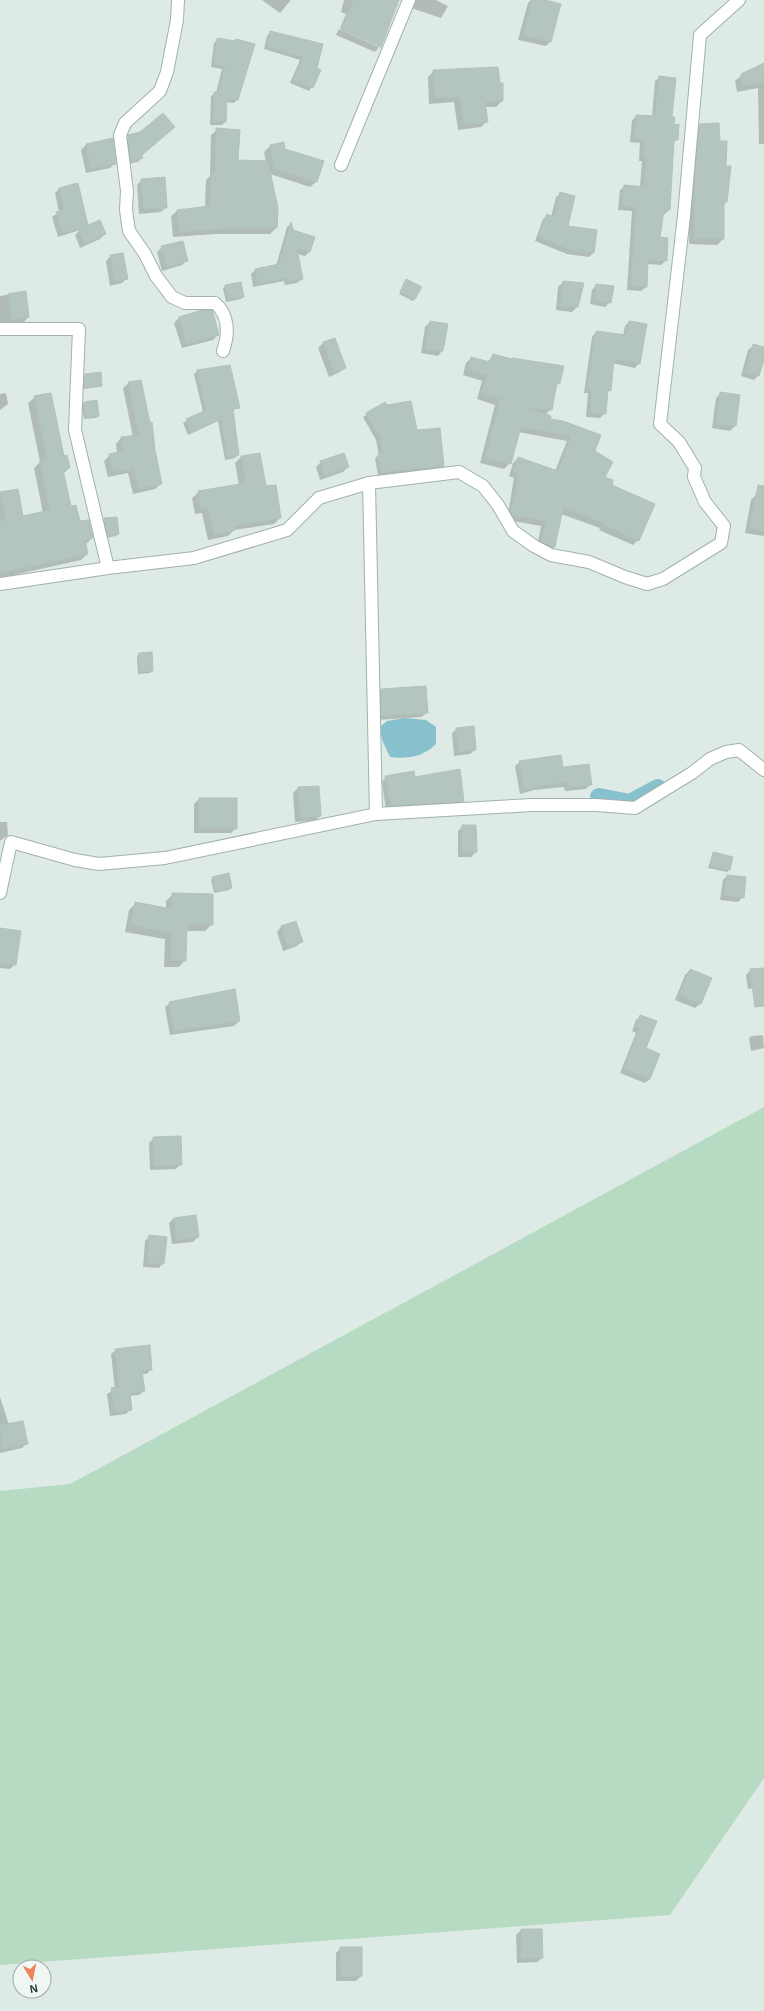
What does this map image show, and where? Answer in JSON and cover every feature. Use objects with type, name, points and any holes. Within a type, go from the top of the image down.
[{"type":"street","points":[[178,0],[177,20],[167,72],[160,91],[125,123],[120,135],[127,191],[126,210],[129,231],[146,254],[156,276],[172,297],[185,303],[215,303],[224,313],[227,326],[227,340],[223,351]]},
{"type":"street","points":[[341,165],[409,0]]},
{"type":"street","points":[[0,584],[108,568],[194,558],[287,530],[319,498],[369,483],[459,472],[483,486],[498,505],[513,531],[534,546],[551,555],[589,562],[625,577],[647,584],[663,579],[684,568],[721,543],[724,526],[706,502],[694,477],[695,468],[680,442],[660,424],[684,216],[700,35],[739,0]]},
{"type":"street","points":[[0,328],[79,329],[75,430],[108,568]]},
{"type":"street","points":[[369,483],[376,814]]},
{"type":"street","points":[[0,893],[11,842],[75,860],[99,864],[165,858],[376,814],[532,805],[596,805],[634,808],[692,773],[710,759],[726,752],[739,750],[764,770]]},
{"type":"green space","points":[[764,1107],[764,1778],[670,1915],[52,1961],[52,1959],[12,1959],[12,1964],[0,1965],[0,1491],[70,1484]]},
{"type":"water","points":[[405,718],[426,720],[436,727],[436,744],[426,752],[415,756],[403,758],[390,757],[383,742],[379,728],[387,721]]},
{"type":"building","points":[[354,0],[399,0],[381,47],[341,29]]},
{"type":"building","points":[[532,0],[545,0],[561,4],[551,42],[523,35]]},
{"type":"building","points":[[270,31],[323,44],[317,68],[321,70],[313,88],[293,80],[303,57],[267,46]]},
{"type":"building","points":[[217,38],[235,41],[236,39],[255,44],[238,100],[227,99],[226,122],[213,122],[214,92],[219,92],[225,66],[214,64]]},
{"type":"building","points":[[764,63],[764,82],[743,86],[741,74]]},
{"type":"building","points":[[498,67],[500,83],[503,83],[503,101],[485,102],[488,122],[464,125],[460,97],[435,98],[433,70]]},
{"type":"building","points":[[659,76],[676,78],[672,117],[675,117],[674,125],[679,124],[678,140],[674,140],[670,210],[664,210],[660,237],[668,238],[667,261],[648,260],[647,287],[631,286],[636,207],[622,206],[624,185],[644,187],[646,157],[643,156],[644,139],[634,138],[636,115],[655,116]]},
{"type":"building","points":[[163,113],[175,127],[142,155],[143,158],[131,161],[128,135],[140,132]]},
{"type":"building","points":[[719,123],[720,141],[727,141],[726,166],[731,166],[727,202],[724,202],[724,239],[694,239],[695,176],[700,124]]},
{"type":"building","points":[[216,128],[240,130],[238,160],[268,161],[278,208],[277,228],[221,229],[179,232],[177,210],[210,206],[211,173],[215,174]]},
{"type":"building","points":[[113,138],[116,164],[91,169],[86,144]]},
{"type":"building","points":[[284,142],[285,149],[324,161],[317,182],[274,168],[270,145]]},
{"type":"building","points":[[165,177],[167,208],[144,209],[141,179]]},
{"type":"building","points":[[78,183],[88,225],[63,233],[56,212],[64,209],[59,188]]},
{"type":"building","points":[[560,192],[575,196],[568,226],[597,230],[594,253],[571,250],[538,236],[547,214],[554,217]]},
{"type":"building","points":[[100,220],[106,234],[85,244],[79,229]]},
{"type":"building","points":[[291,222],[293,230],[315,237],[310,252],[297,248],[303,279],[289,282],[288,278],[258,283],[255,269],[279,264]]},
{"type":"building","points":[[183,241],[188,261],[167,267],[161,246]]},
{"type":"building","points":[[123,253],[128,279],[115,281],[110,255]]},
{"type":"building","points":[[406,279],[422,287],[415,299],[400,292]]},
{"type":"building","points":[[563,281],[584,283],[578,307],[560,306]]},
{"type":"building","points":[[241,282],[244,297],[228,300],[225,285]]},
{"type":"building","points":[[596,284],[614,286],[611,303],[595,300]]},
{"type":"building","points":[[26,291],[29,317],[12,320],[8,294]]},
{"type":"building","points":[[202,310],[212,310],[219,335],[186,344],[179,317]]},
{"type":"building","points":[[430,321],[448,324],[443,351],[425,349]]},
{"type":"building","points":[[629,321],[647,324],[640,364],[614,359],[611,391],[608,390],[606,414],[590,413],[592,389],[587,389],[596,331],[626,335]]},
{"type":"building","points":[[335,338],[346,368],[334,373],[323,342]]},
{"type":"building","points":[[753,344],[764,347],[764,360],[759,376],[745,372]]},
{"type":"building","points":[[493,354],[512,359],[564,366],[560,383],[557,383],[552,410],[528,408],[551,416],[550,419],[563,421],[601,435],[595,451],[613,462],[605,477],[613,480],[612,485],[655,504],[639,541],[604,525],[604,523],[563,508],[555,547],[541,541],[546,521],[512,515],[511,513],[519,473],[513,471],[518,457],[558,471],[571,436],[521,427],[511,464],[485,458],[500,399],[481,394],[487,375],[468,370],[471,357],[490,362]]},
{"type":"building","points":[[230,365],[240,408],[233,409],[239,455],[227,457],[221,419],[191,432],[186,419],[206,410],[197,370]]},
{"type":"building","points":[[101,372],[102,386],[84,387],[85,374]]},
{"type":"building","points":[[141,380],[150,423],[152,422],[155,450],[162,484],[138,489],[134,468],[113,472],[109,454],[123,451],[121,437],[139,435],[128,382]]},
{"type":"building","points":[[720,392],[740,395],[736,426],[716,424]]},
{"type":"building","points":[[51,393],[64,456],[67,455],[70,468],[63,470],[71,506],[76,505],[80,521],[89,520],[93,538],[85,540],[88,554],[0,573],[0,522],[6,520],[0,492],[18,489],[23,516],[50,510],[40,461],[47,459],[34,396]]},
{"type":"building","points":[[97,400],[99,416],[86,418],[84,402]]},
{"type":"building","points":[[411,401],[417,430],[440,428],[444,466],[381,472],[378,454],[383,453],[380,437],[366,413],[385,402],[387,405]]},
{"type":"building","points":[[260,453],[266,486],[276,485],[281,518],[234,526],[235,530],[214,535],[208,507],[201,508],[198,491],[246,483],[241,456]]},
{"type":"building","points":[[344,453],[349,467],[325,476],[320,461]]},
{"type":"building","points":[[758,485],[764,486],[764,531],[749,528]]},
{"type":"building","points":[[117,517],[119,534],[108,536],[104,518]]},
{"type":"building","points":[[152,652],[153,671],[140,672],[139,653]]},
{"type":"building","points":[[426,686],[428,713],[381,716],[381,689]]},
{"type":"building","points":[[474,726],[476,750],[459,752],[456,728]]},
{"type":"building","points":[[561,755],[563,767],[589,764],[592,785],[570,787],[569,782],[539,786],[524,790],[519,761]]},
{"type":"building","points":[[460,769],[464,801],[391,806],[385,776],[414,771],[415,777]]},
{"type":"building","points":[[319,786],[321,816],[300,818],[298,787]]},
{"type":"building","points":[[199,798],[237,798],[237,829],[199,828]]},
{"type":"building","points":[[462,825],[476,825],[477,852],[462,853]]},
{"type":"building","points":[[713,852],[733,857],[730,870],[710,866]]},
{"type":"building","points":[[229,873],[232,888],[216,891],[212,877]]},
{"type":"building","points":[[727,875],[746,877],[744,898],[724,895]]},
{"type":"building","points":[[172,893],[213,894],[213,925],[187,924],[186,961],[171,960],[171,933],[131,925],[135,902],[172,909]]},
{"type":"building","points":[[296,921],[303,942],[288,947],[281,926]]},
{"type":"building","points":[[0,928],[21,931],[16,965],[0,963]]},
{"type":"building","points":[[764,968],[764,1006],[755,1007],[750,969]]},
{"type":"building","points":[[690,969],[712,978],[701,1004],[679,995]]},
{"type":"building","points":[[235,989],[240,1021],[174,1031],[169,1002]]},
{"type":"building","points":[[640,1015],[657,1021],[646,1048],[660,1054],[650,1079],[624,1069],[639,1028],[635,1027]]},
{"type":"building","points":[[181,1136],[182,1165],[154,1166],[153,1137]]},
{"type":"building","points":[[196,1215],[199,1237],[176,1240],[174,1218]]},
{"type":"building","points":[[149,1235],[167,1237],[164,1264],[147,1263]]},
{"type":"building","points":[[150,1345],[152,1370],[142,1371],[145,1391],[130,1393],[132,1410],[115,1412],[111,1388],[119,1387],[115,1349]]},
{"type":"building","points":[[23,1421],[28,1444],[2,1449],[0,1425]]},
{"type":"building","points":[[521,1929],[542,1929],[543,1958],[521,1959]]},
{"type":"building","points":[[340,1947],[362,1947],[362,1976],[341,1977]]},
{"type":"waterway","points":[[599,797],[630,803],[658,788]]}]
